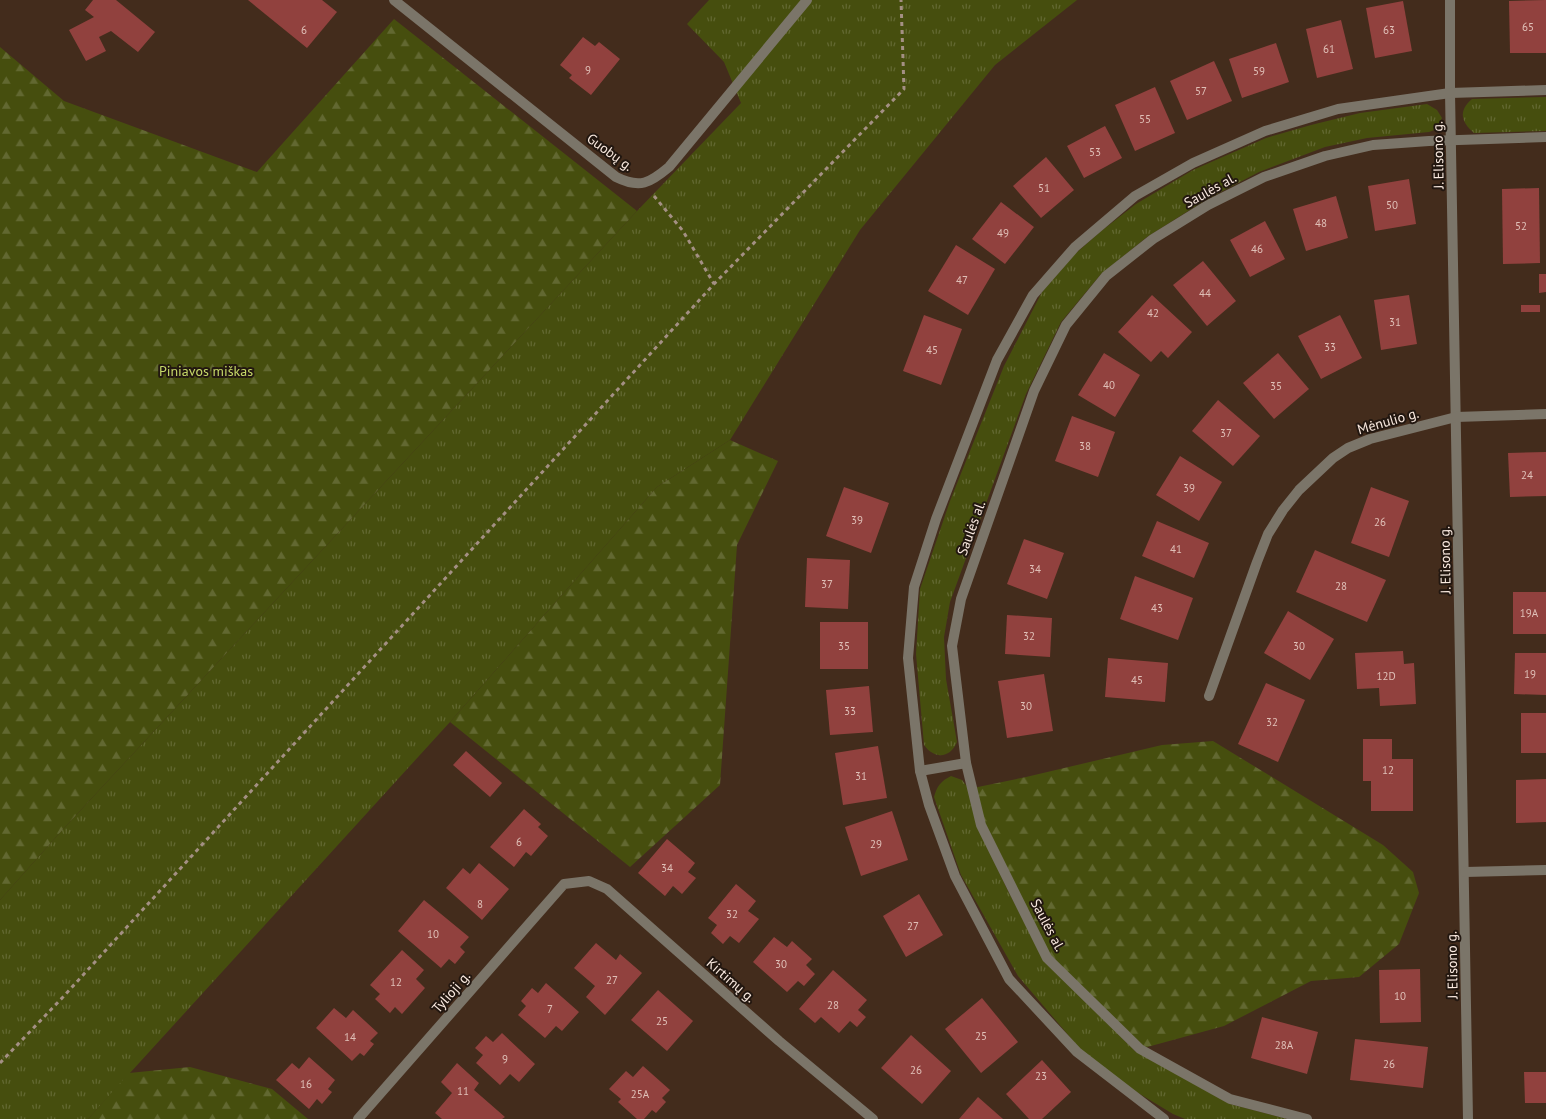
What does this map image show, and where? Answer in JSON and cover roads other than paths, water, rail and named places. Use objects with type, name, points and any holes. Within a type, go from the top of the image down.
[{"type":"street","name":"Guobų g.","points":[[394,0],[616,176],[629,183],[643,183],[656,178],[669,167],[807,0]]},
{"type":"street","name":"J. Elisono g.","points":[[1450,0],[1468,1119]]},
{"type":"street","points":[[1164,1119],[1077,1052],[1009,979],[955,876],[929,805],[920,771],[908,658],[914,587],[936,519],[997,360],[1033,295],[1075,247],[1135,196],[1193,163],[1265,131],[1338,109],[1450,93],[1546,90]]},
{"type":"street","name":"Saulės al.","points":[[1307,1119],[1230,1098],[1140,1049],[1047,958],[981,825],[966,763],[952,646],[961,599],[1034,391],[1066,324],[1106,276],[1153,239],[1208,205],[1264,176],[1325,156],[1373,145],[1546,137]]},
{"type":"street","name":"Mėnulio g.","points":[[1209,696],[1256,562],[1268,534],[1283,510],[1299,490],[1328,462],[1348,448],[1370,439],[1456,417],[1546,414]]},
{"type":"street","points":[[920,771],[966,763]]},
{"type":"street","points":[[1465,872],[1546,870]]},
{"type":"street","name":"Kirtimų g.","points":[[564,884],[589,881],[607,889],[779,1041],[873,1119]]},
{"type":"street","name":"Tylioji g.","points":[[358,1119],[564,884]]},
{"type":"park label","name":"Piniavos miškas","points":[[206,371]]}]
